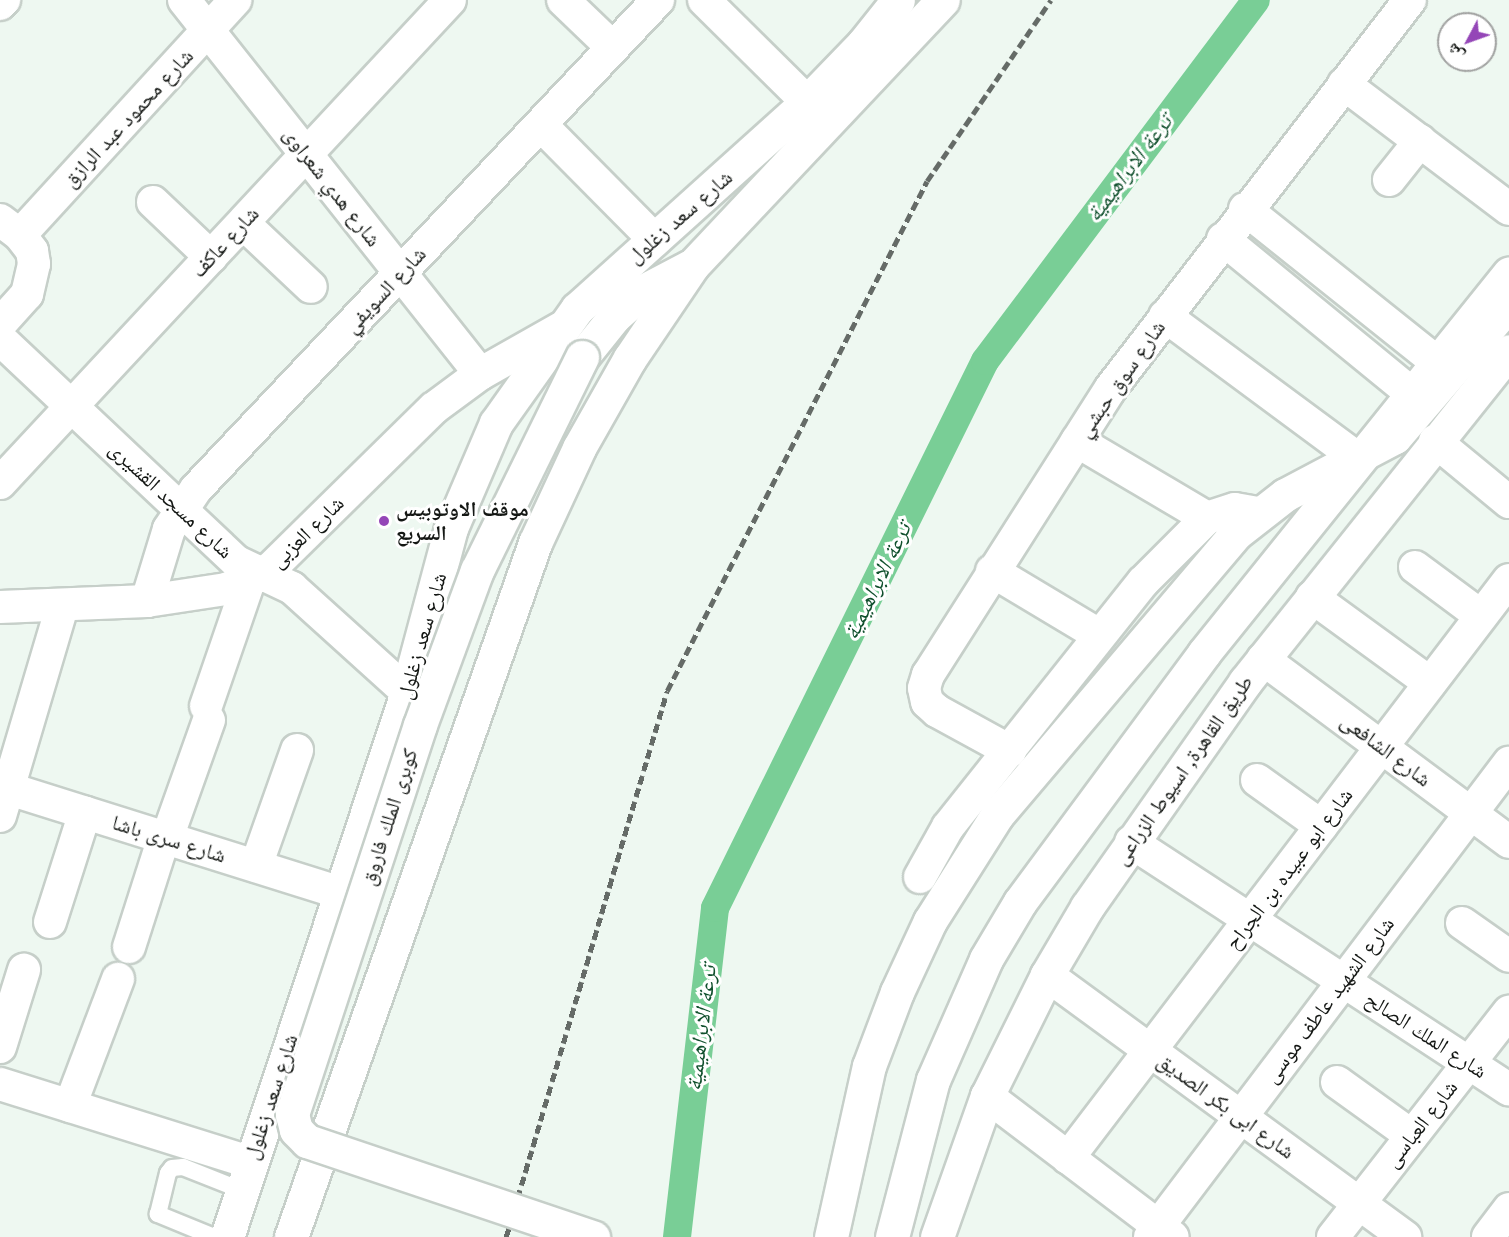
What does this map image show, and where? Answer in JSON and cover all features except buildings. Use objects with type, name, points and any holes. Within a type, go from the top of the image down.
[{"type":"main road","name":"شارع سعد زغلول","points":[[227,1237],[338,892],[407,692],[451,528],[478,459],[520,384],[561,328],[594,292],[655,240],[807,102],[863,44],[898,0]]},
{"type":"main road","points":[[895,47],[925,0]]},
{"type":"main road","name":"شارع سعد زغلول","points":[[291,1237],[535,543],[579,448],[630,358],[693,265],[895,47],[943,0]]},
{"type":"main road","name":"كوبرى الملك فاروق","points":[[593,1237],[307,1141],[296,1130],[292,1114],[420,725],[477,570],[582,357],[614,317],[643,291],[693,265]]},
{"type":"main road","points":[[892,1237],[933,1080],[986,959],[1027,893],[1204,653],[1357,458],[1509,273]]},
{"type":"main road","points":[[831,1237],[869,1066],[930,921],[997,815],[1227,543],[1258,513],[1395,436],[1413,420],[1509,304]]},
{"type":"main road","points":[[561,328],[594,315],[614,317],[627,330],[630,358]]},
{"type":"main road","name":"طريق القاهرة, اسيوط الزراعى","points":[[938,1237],[987,1096],[1047,975],[1131,842],[1254,671],[1435,441],[1507,359]]},
{"type":"main road","points":[[1204,653],[1254,671]]},
{"type":"street","points":[[0,4],[4,0]]},
{"type":"street","name":"شارع هدي شعراوى","points":[[184,0],[480,374]]},
{"type":"street","name":"شارع محمود عبد الرازق","points":[[10,228],[208,31],[235,0]]},
{"type":"street","name":"شارع عاكف","points":[[0,483],[450,0]]},
{"type":"street","points":[[563,0],[613,48]]},
{"type":"street","name":"شارع السويفي","points":[[147,601],[179,510],[658,0]]},
{"type":"street","points":[[704,0],[807,102]]},
{"type":"street","name":"شارع سوق حبشي","points":[[1010,751],[937,711],[927,702],[924,688],[928,675],[992,571],[1077,441],[1165,316],[1245,209],[1410,0]]},
{"type":"street","points":[[1344,84],[1509,209]]},
{"type":"street","points":[[541,125],[655,240]]},
{"type":"street","points":[[1389,180],[1420,141]]},
{"type":"street","points":[[153,202],[211,257]]},
{"type":"street","points":[[1245,209],[1437,362]]},
{"type":"street","points":[[243,223],[311,287]]},
{"type":"street","points":[[0,324],[21,303],[34,274],[32,251],[10,228]]},
{"type":"street","points":[[1223,239],[1411,393]]},
{"type":"street","points":[[1165,316],[1357,458]]},
{"type":"street","name":"شارع العزبى","points":[[0,607],[62,607],[147,601],[226,589],[256,578],[434,408],[480,374],[561,328]]},
{"type":"street","name":"شارع مسجد القشيرى","points":[[0,339],[179,510],[237,562],[256,578],[292,588],[407,692]]},
{"type":"street","points":[[1077,441],[1207,518]]},
{"type":"street","points":[[1435,441],[1509,502]]},
{"type":"street","points":[[920,877],[948,828],[1143,582],[1207,518],[1236,509],[1258,513]]},
{"type":"street","points":[[1415,567],[1481,616]]},
{"type":"street","points":[[992,571],[1099,635]]},
{"type":"street","points":[[129,947],[256,578]]},
{"type":"street","name":"شارع ابو عبيده بن الجراح","points":[[1068,1158],[1509,580]]},
{"type":"street","points":[[1312,597],[1430,683]]},
{"type":"street","points":[[3,797],[62,607]]},
{"type":"street","name":"شارع الشافعى","points":[[1254,671],[1382,747],[1509,842]]},
{"type":"street","points":[[256,866],[297,750]]},
{"type":"street","name":"شارع الشهيد عاطف موسى","points":[[1160,1233],[1241,1117],[1509,763]]},
{"type":"street","points":[[1257,780],[1321,826]]},
{"type":"street","name":"شارع سرى باشا","points":[[3,797],[85,812],[338,892]]},
{"type":"street","points":[[50,922],[85,812]]},
{"type":"street","name":"شارع الملك الصالح","points":[[1131,842],[1509,1089]]},
{"type":"street","points":[[1462,923],[1509,956]]},
{"type":"street","points":[[0,1047],[24,970]]},
{"type":"street","name":"شارع ابى بكر الصديق","points":[[1047,975],[1405,1237]]},
{"type":"street","points":[[70,1106],[118,978]]},
{"type":"street","name":"شارع العباسى","points":[[1333,1237],[1509,1012]]},
{"type":"street","points":[[1337,1082],[1412,1136]]},
{"type":"street","points":[[0,1084],[70,1106],[245,1176]]},
{"type":"street","points":[[987,1096],[1160,1233]]},
{"type":"street","points":[[1488,1237],[1509,1209]]},
{"type":"lane","points":[[214,1237],[158,1214],[168,1173],[183,1167],[245,1176]]},
{"type":"waterway","name":"ترعة الابراهيمية","points":[[677,1237],[715,908],[985,361],[1256,0]]},
{"type":"railway","points":[[506,1237],[667,691],[927,181],[1051,0]]},
{"type":"place","name":"موقف الاوتوبيس السريع","points":[[384,521]]}]
